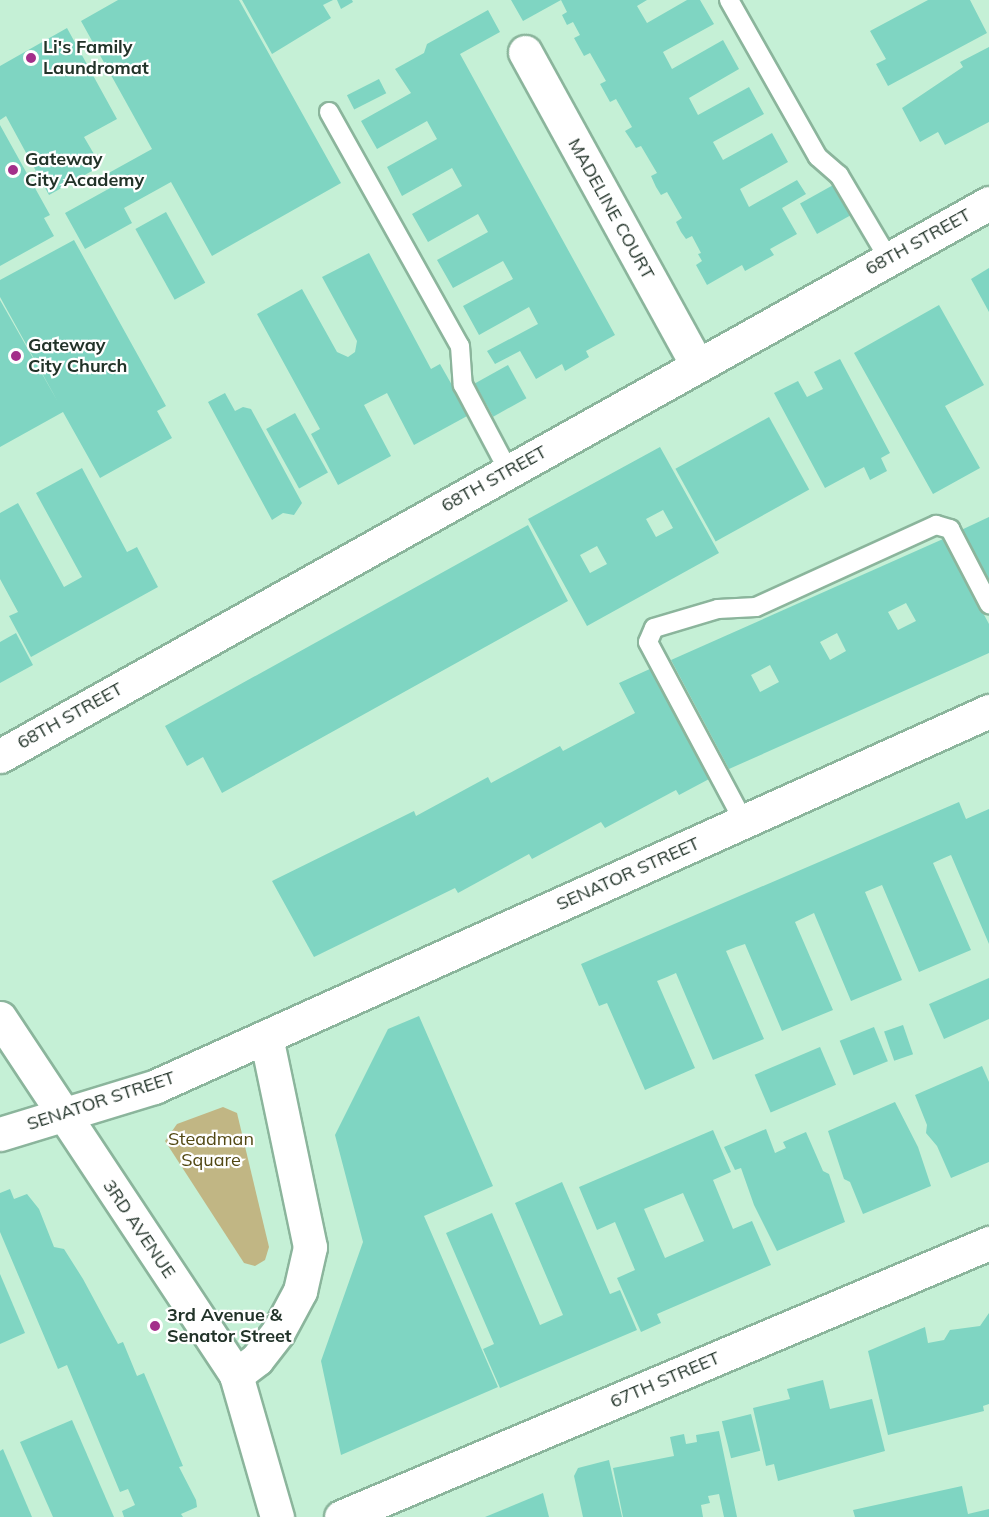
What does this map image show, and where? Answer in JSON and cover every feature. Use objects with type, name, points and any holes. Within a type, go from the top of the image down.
[{"type":"street","name":"MADELINE COURT","points":[[525,52],[697,365]]},
{"type":"street","name":"68TH STREET","points":[[0,756],[989,203]]},
{"type":"street","name":"SENATOR STREET","points":[[0,1134],[154,1087],[989,711]]},
{"type":"street","name":"3RD AVENUE","points":[[0,1018],[236,1375],[277,1517]]},
{"type":"street","points":[[236,1375],[257,1359],[278,1332],[300,1291],[310,1247],[266,1037]]},
{"type":"street","name":"67TH STREET","points":[[341,1517],[989,1242]]},
{"type":"lane","points":[[729,0],[818,157],[839,175],[888,258]]},
{"type":"lane","points":[[329,112],[460,346],[463,385],[508,470]]},
{"type":"lane","points":[[744,822],[648,642],[654,628],[718,609],[756,607],[936,525],[950,529],[989,604]]},
{"type":"green space","name":"Steadman Square","points":[[223,1107],[237,1113],[269,1247],[265,1260],[255,1266],[244,1263],[165,1141],[177,1124]]},
{"type":"building","points":[[118,0],[239,0],[341,183],[212,256],[171,182],[124,208],[132,223],[85,249],[65,213],[112,187],[105,175],[152,149],[81,21]]},
{"type":"building","points":[[242,0],[333,0],[323,5],[331,18],[272,54]]},
{"type":"building","points":[[337,0],[352,0],[353,2],[341,9]]},
{"type":"building","points":[[511,0],[561,0],[523,21]]},
{"type":"building","points":[[561,0],[647,0],[637,6],[647,23],[687,0],[700,0],[714,24],[663,52],[672,69],[723,40],[739,69],[689,98],[698,115],[749,87],[764,114],[713,142],[723,160],[772,133],[788,162],[740,189],[749,207],[797,180],[806,194],[782,208],[797,234],[770,249],[774,255],[745,271],[742,265],[707,285],[696,265],[702,261],[698,254],[701,253],[692,236],[686,239],[681,232],[676,222],[682,218],[667,192],[661,195],[656,187],[651,176],[657,173],[641,146],[636,148],[625,131],[632,127],[616,99],[610,102],[600,84],[606,81],[590,53],[584,56],[574,38],[580,35],[573,22],[567,25],[562,15],[567,12]]},
{"type":"building","points":[[928,0],[970,0],[987,33],[888,86],[876,64],[886,59],[870,31]]},
{"type":"building","points":[[488,10],[500,32],[460,54],[615,335],[586,351],[589,357],[565,371],[562,364],[536,379],[520,351],[495,364],[487,351],[538,324],[529,307],[479,335],[463,306],[513,279],[503,261],[453,288],[437,260],[488,232],[478,214],[428,242],[412,214],[462,186],[452,168],[402,196],[387,167],[437,139],[427,121],[377,149],[361,121],[411,93],[395,69],[424,53],[427,44]]},
{"type":"building","points":[[67,28],[117,119],[84,137],[101,166],[49,195],[6,116],[0,120],[0,66]]},
{"type":"building","points":[[989,47],[989,122],[945,145],[938,132],[920,142],[902,108],[963,67],[960,62]]},
{"type":"building","points":[[379,79],[386,93],[354,110],[347,95]]},
{"type":"building","name":"Gateway City Academy","points":[[0,125],[50,215],[44,218],[54,236],[0,266]]},
{"type":"building","points":[[835,184],[852,215],[817,234],[800,203]]},
{"type":"building","points":[[166,212],[205,283],[175,300],[135,229]]},
{"type":"building","points":[[74,240],[166,406],[157,411],[172,438],[100,478],[63,412],[0,447],[0,300],[58,402],[0,297],[0,280]]},
{"type":"building","points":[[369,253],[431,369],[440,364],[469,415],[414,445],[387,393],[364,405],[391,456],[338,485],[311,434],[320,429],[257,314],[302,289],[337,352],[348,357],[355,352],[357,341],[322,277]]},
{"type":"building","points":[[989,268],[989,312],[971,279]]},
{"type":"building","points":[[939,305],[984,385],[945,406],[980,468],[933,494],[854,353]]},
{"type":"building","points":[[840,359],[890,453],[881,458],[887,471],[870,480],[864,467],[825,488],[774,393],[798,381],[807,397],[823,389],[814,372]]},
{"type":"building","points":[[508,365],[526,398],[493,417],[475,383]]},
{"type":"building","points":[[225,393],[235,411],[243,407],[251,409],[302,503],[294,515],[283,513],[272,520],[208,402]]},
{"type":"building","points":[[295,413],[328,472],[299,488],[266,429]]},
{"type":"building","points":[[769,417],[809,490],[716,541],[675,469]]},
{"type":"building","points":[[660,447],[719,553],[587,626],[528,519]],"holes":[[[663,510],[673,528],[656,537],[646,519]],[[597,546],[607,564],[590,573],[580,555]]]},
{"type":"building","points":[[82,468],[127,552],[137,547],[158,587],[31,657],[9,616],[18,612],[0,579],[0,513],[18,503],[64,587],[82,577],[36,493]]},
{"type":"building","points":[[989,517],[989,585],[959,531]]},
{"type":"building","points":[[528,525],[568,601],[222,793],[203,757],[187,766],[165,726]]},
{"type":"building","points":[[943,539],[989,624],[989,653],[729,769],[671,660]],"holes":[[[906,603],[916,621],[898,630],[888,612]],[[837,633],[846,651],[830,660],[820,642]],[[770,665],[779,682],[760,692],[751,675]]]},
{"type":"building","points":[[16,633],[33,665],[0,683],[0,642]]},
{"type":"building","points":[[652,668],[711,778],[679,795],[676,790],[605,828],[601,822],[532,859],[529,854],[458,893],[455,888],[314,957],[272,881],[414,811],[416,816],[488,777],[491,783],[560,746],[563,751],[635,713],[619,683]]},
{"type":"building","points":[[959,802],[966,819],[989,809],[989,944],[951,855],[933,863],[971,950],[919,972],[882,885],[865,892],[902,980],[851,1001],[814,913],[795,922],[833,1010],[782,1031],[745,944],[726,951],[764,1039],[713,1060],[676,973],[657,981],[695,1068],[645,1090],[607,1003],[599,1006],[581,964]]},
{"type":"building","points":[[989,978],[989,1019],[944,1039],[929,1004]]},
{"type":"building","points":[[419,1016],[493,1186],[424,1216],[498,1387],[341,1455],[321,1361],[363,1242],[335,1135],[388,1029]]},
{"type":"building","points":[[903,1025],[913,1054],[894,1061],[884,1032]]},
{"type":"building","points":[[874,1027],[888,1061],[854,1075],[840,1041]]},
{"type":"building","points":[[820,1047],[836,1085],[771,1112],[755,1075]]},
{"type":"building","points":[[982,1066],[989,1082],[989,1162],[951,1178],[937,1146],[926,1133],[927,1125],[915,1095]]},
{"type":"building","points":[[895,1102],[918,1147],[931,1186],[863,1214],[850,1182],[844,1179],[828,1131]]},
{"type":"building","points":[[766,1129],[775,1153],[786,1148],[783,1142],[806,1132],[823,1171],[829,1174],[845,1222],[777,1251],[754,1205],[741,1168],[735,1170],[724,1147]]},
{"type":"building","points":[[713,1130],[731,1172],[713,1180],[733,1229],[752,1221],[771,1265],[657,1314],[661,1323],[641,1332],[617,1278],[635,1270],[615,1222],[597,1230],[579,1187]],"holes":[[[683,1193],[704,1241],[665,1258],[644,1209]]]},
{"type":"building","points":[[562,1182],[610,1294],[620,1290],[637,1330],[500,1388],[483,1349],[494,1344],[446,1233],[492,1213],[540,1325],[563,1315],[515,1203]]},
{"type":"building","points":[[10,1189],[14,1199],[27,1194],[39,1209],[54,1247],[64,1249],[118,1344],[123,1342],[137,1376],[144,1373],[183,1466],[179,1467],[196,1500],[197,1507],[181,1514],[183,1517],[124,1517],[122,1511],[135,1505],[128,1489],[120,1492],[67,1365],[58,1369],[0,1232],[0,1193]]},
{"type":"building","points":[[0,1274],[25,1333],[0,1344]]},
{"type":"building","points":[[989,1313],[989,1404],[983,1406],[984,1411],[888,1435],[868,1351],[925,1327],[928,1343],[944,1340],[950,1330],[980,1326]]},
{"type":"building","points":[[823,1380],[830,1409],[872,1399],[885,1451],[778,1481],[774,1464],[766,1466],[753,1408],[790,1399],[787,1389]]},
{"type":"building","points":[[751,1414],[760,1451],[731,1458],[722,1421]]},
{"type":"building","points":[[72,1420],[114,1517],[53,1517],[20,1442]]},
{"type":"building","points":[[719,1431],[737,1517],[724,1517],[719,1494],[708,1496],[710,1503],[701,1505],[703,1517],[623,1517],[613,1468],[674,1456],[670,1437],[684,1434],[686,1444],[697,1442],[696,1435]]},
{"type":"building","points":[[3,1449],[32,1517],[0,1517],[0,1451]]},
{"type":"building","points":[[609,1460],[622,1517],[583,1517],[574,1476],[578,1468]]},
{"type":"building","points":[[962,1486],[968,1514],[989,1509],[989,1517],[855,1517],[853,1510]]},
{"type":"building","points":[[543,1493],[549,1517],[485,1517]]},
{"type":"place","name":"Li's Family Laundromat","points":[[31,58]]},
{"type":"place","name":"Gateway City Academy","points":[[13,170]]},
{"type":"place","name":"Gateway City Church","points":[[16,356]]},
{"type":"place","name":"3rd Avenue & Senator Street","points":[[155,1326]]}]
